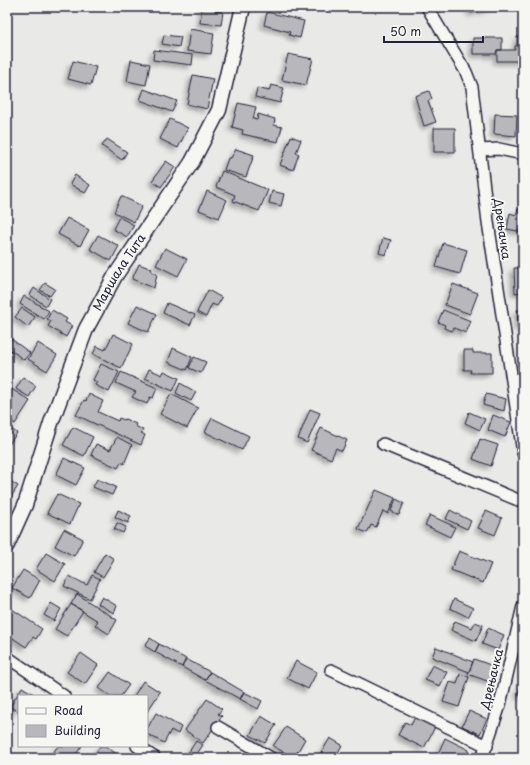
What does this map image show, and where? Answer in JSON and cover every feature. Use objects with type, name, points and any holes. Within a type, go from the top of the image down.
[{"type":"street","name":"Маршала Тита","points":[[7,545],[25,505],[51,423],[86,329],[115,276],[192,162],[219,110],[243,7]]},
{"type":"street","name":"Дрењачка","points":[[426,7],[470,80],[488,222],[523,453]]},
{"type":"street","points":[[480,150],[499,149],[523,154]]},
{"type":"street","points":[[383,444],[523,502]]},
{"type":"street","name":"Дрењачка","points":[[482,758],[500,705],[523,606]]},
{"type":"street","points":[[7,657],[63,695]]},
{"type":"street","points":[[331,670],[487,746]]},
{"type":"street","points":[[218,727],[271,758]]},
{"type":"street","points":[[138,747],[154,758]]},
{"type":"building","points":[[202,7],[215,7],[215,11],[223,12],[221,25],[200,23]]},
{"type":"building","points":[[470,7],[489,7],[490,8],[471,13]]},
{"type":"building","points":[[267,12],[304,21],[300,38],[289,35],[290,32],[264,25]]},
{"type":"building","points":[[190,29],[214,33],[211,54],[187,51]]},
{"type":"building","points":[[164,35],[181,37],[179,47],[162,44]]},
{"type":"building","points":[[517,37],[523,37],[523,61],[497,61],[497,50],[515,50],[515,46],[517,46]]},
{"type":"building","points":[[473,38],[502,38],[502,50],[497,50],[496,54],[473,54]]},
{"type":"building","points":[[154,50],[193,55],[192,65],[153,60]]},
{"type":"building","points":[[288,54],[313,59],[306,85],[282,80]]},
{"type":"building","points":[[131,60],[150,64],[146,85],[127,81]]},
{"type":"building","points":[[73,61],[96,67],[91,85],[68,79]]},
{"type":"building","points":[[193,75],[213,79],[207,109],[187,104]]},
{"type":"building","points":[[271,85],[284,88],[280,103],[255,97],[257,88],[269,91]]},
{"type":"building","points":[[144,89],[177,101],[172,112],[140,100]]},
{"type":"building","points":[[429,91],[432,99],[428,101],[436,122],[424,126],[415,96]]},
{"type":"building","points":[[238,103],[256,107],[253,119],[257,120],[258,114],[275,119],[274,125],[282,127],[278,142],[242,134],[243,130],[232,127]]},
{"type":"building","points":[[495,114],[517,115],[516,136],[494,134]]},
{"type":"building","points":[[170,119],[188,128],[178,148],[160,139]]},
{"type":"building","points":[[434,128],[455,128],[455,152],[434,152]]},
{"type":"building","points":[[291,136],[301,140],[296,153],[299,154],[293,170],[280,165]]},
{"type":"building","points":[[107,139],[127,152],[122,160],[102,146]]},
{"type":"building","points":[[236,149],[254,155],[246,177],[224,170],[228,158],[231,158]]},
{"type":"building","points":[[166,161],[175,167],[161,187],[152,181]]},
{"type":"building","points":[[222,171],[268,190],[259,211],[233,201],[235,195],[216,187]]},
{"type":"building","points":[[75,175],[90,185],[85,193],[70,184]]},
{"type":"building","points":[[207,191],[227,200],[219,218],[199,210]]},
{"type":"building","points":[[272,191],[284,194],[281,206],[269,203]]},
{"type":"building","points":[[121,196],[142,206],[134,222],[114,212]]},
{"type":"building","points":[[518,209],[523,210],[523,232],[507,229],[510,213],[516,215]]},
{"type":"building","points":[[119,217],[134,225],[127,237],[113,229]]},
{"type":"building","points":[[67,218],[89,230],[80,246],[58,234]]},
{"type":"building","points":[[98,235],[119,246],[111,261],[90,249]]},
{"type":"building","points":[[383,238],[391,240],[386,255],[379,253]]},
{"type":"building","points":[[443,243],[467,250],[460,274],[436,267]]},
{"type":"building","points":[[165,248],[187,259],[178,276],[156,265]]},
{"type":"building","points":[[139,264],[152,269],[151,271],[157,274],[154,288],[132,279]]},
{"type":"building","points":[[514,268],[523,268],[523,292],[515,293]]},
{"type":"building","points":[[45,283],[55,289],[50,296],[40,290]]},
{"type":"building","points":[[453,284],[478,293],[470,314],[445,305]]},
{"type":"building","points":[[34,288],[50,299],[46,306],[30,295]]},
{"type":"building","points":[[208,290],[222,298],[217,306],[212,304],[206,317],[197,312]]},
{"type":"building","points":[[24,296],[49,311],[44,319],[20,304]]},
{"type":"building","points":[[167,303],[195,315],[190,325],[163,313]]},
{"type":"building","points":[[137,305],[157,314],[148,332],[128,323]]},
{"type":"building","points":[[22,308],[35,317],[28,327],[15,317]]},
{"type":"building","points":[[52,310],[67,319],[65,322],[72,326],[66,337],[48,326],[51,321],[47,319]]},
{"type":"building","points":[[443,310],[471,321],[466,333],[454,328],[452,331],[444,328],[445,325],[438,322]]},
{"type":"building","points":[[517,310],[523,310],[523,327],[518,327]]},
{"type":"building","points":[[113,334],[133,344],[121,368],[93,354],[97,346],[105,350]]},
{"type":"building","points":[[10,338],[30,353],[24,360],[7,347],[7,342]]},
{"type":"building","points":[[38,343],[57,355],[47,371],[28,359]]},
{"type":"building","points":[[173,348],[192,357],[187,370],[168,362]]},
{"type":"building","points":[[464,350],[473,350],[473,353],[492,353],[492,373],[470,373],[471,370],[464,370]]},
{"type":"building","points":[[194,357],[206,362],[201,373],[189,368]]},
{"type":"building","points":[[101,364],[119,372],[109,392],[95,385],[97,382],[93,380]]},
{"type":"building","points":[[149,369],[162,375],[164,371],[179,378],[173,391],[145,378]]},
{"type":"building","points":[[121,372],[157,388],[153,398],[150,397],[147,404],[132,397],[136,392],[116,383]]},
{"type":"building","points":[[23,377],[36,386],[29,397],[16,389]]},
{"type":"building","points":[[180,383],[196,392],[191,401],[176,393]]},
{"type":"building","points":[[7,386],[30,401],[15,424],[7,418]]},
{"type":"building","points":[[89,394],[103,401],[98,412],[118,421],[119,418],[125,419],[136,424],[135,426],[143,430],[141,433],[145,435],[141,445],[76,415]]},
{"type":"building","points":[[171,394],[198,408],[187,428],[160,414]]},
{"type":"building","points":[[486,394],[506,399],[504,411],[483,405]]},
{"type":"building","points":[[310,409],[320,413],[307,443],[298,439]]},
{"type":"building","points":[[469,412],[485,419],[480,430],[465,423]]},
{"type":"building","points":[[493,415],[511,422],[505,437],[488,430]]},
{"type":"building","points":[[212,418],[249,436],[242,450],[205,432]]},
{"type":"building","points":[[7,426],[17,433],[7,447]]},
{"type":"building","points":[[73,427],[93,437],[84,456],[63,445]]},
{"type":"building","points":[[321,428],[347,440],[342,451],[336,448],[331,459],[311,450]]},
{"type":"building","points":[[117,437],[132,445],[124,464],[121,462],[118,468],[91,455],[96,444],[110,450]]},
{"type":"building","points":[[480,439],[498,445],[491,466],[473,459]]},
{"type":"building","points":[[64,458],[85,468],[76,485],[56,475]]},
{"type":"building","points":[[7,479],[18,486],[7,503]]},
{"type":"building","points":[[97,479],[116,487],[112,495],[93,487]]},
{"type":"building","points":[[376,490],[395,498],[388,514],[383,511],[376,527],[371,525],[367,533],[358,529]]},
{"type":"building","points":[[57,494],[79,504],[70,524],[47,513]]},
{"type":"building","points":[[396,499],[404,503],[399,515],[391,511]]},
{"type":"building","points":[[118,510],[131,516],[128,523],[115,517]]},
{"type":"building","points":[[450,510],[471,521],[467,529],[446,519]]},
{"type":"building","points":[[486,511],[502,518],[495,535],[478,528]]},
{"type":"building","points":[[430,515],[455,527],[450,537],[425,525]]},
{"type":"building","points":[[117,523],[126,527],[123,533],[114,529]]},
{"type":"building","points":[[64,529],[83,539],[74,556],[55,546]]},
{"type":"building","points":[[459,551],[491,564],[483,583],[451,570]]},
{"type":"building","points":[[46,553],[65,564],[55,581],[36,569]]},
{"type":"building","points":[[105,553],[114,559],[103,577],[94,572]]},
{"type":"building","points":[[23,570],[40,580],[30,598],[12,588]]},
{"type":"building","points":[[92,575],[100,579],[90,599],[64,586],[69,576],[87,585]]},
{"type":"building","points":[[77,594],[117,620],[109,634],[95,625],[98,621],[71,604]]},
{"type":"building","points":[[102,597],[117,606],[114,613],[98,604]]},
{"type":"building","points":[[454,599],[473,608],[468,617],[450,608]]},
{"type":"building","points":[[51,603],[61,609],[54,621],[44,615]]},
{"type":"building","points":[[71,604],[83,611],[67,636],[55,629]]},
{"type":"building","points":[[12,609],[42,629],[36,639],[33,637],[26,647],[7,634],[7,617]]},
{"type":"building","points":[[455,621],[472,628],[475,622],[483,625],[476,641],[451,630]]},
{"type":"building","points":[[488,628],[504,635],[498,650],[482,644]]},
{"type":"building","points":[[150,638],[159,644],[155,652],[145,646]]},
{"type":"building","points":[[159,644],[186,659],[182,667],[155,652]]},
{"type":"building","points":[[436,647],[473,662],[469,672],[432,657]]},
{"type":"building","points":[[81,653],[98,665],[85,684],[67,672]]},
{"type":"building","points":[[186,659],[210,672],[205,680],[182,667]]},
{"type":"building","points":[[474,659],[496,667],[490,682],[468,674]]},
{"type":"building","points":[[296,661],[317,672],[308,689],[287,678]]},
{"type":"building","points":[[432,665],[447,672],[440,686],[425,680]]},
{"type":"building","points":[[110,672],[129,685],[122,695],[109,695],[99,688]]},
{"type":"building","points":[[210,672],[244,692],[240,699],[205,680]]},
{"type":"building","points":[[460,674],[469,677],[459,707],[443,702],[450,682],[457,684]]},
{"type":"building","points":[[523,680],[523,697],[518,695]]},
{"type":"building","points":[[143,681],[160,692],[148,710],[148,695],[135,695]]},
{"type":"building","points":[[22,687],[35,695],[18,695],[18,711],[10,707]]},
{"type":"building","points":[[244,692],[262,701],[258,709],[240,699]]},
{"type":"building","points":[[207,699],[222,709],[218,714],[222,716],[203,743],[185,730]]},
{"type":"building","points":[[469,711],[487,719],[480,734],[462,726]]},
{"type":"building","points":[[156,713],[181,727],[178,734],[171,730],[164,743],[148,735],[148,727]]},
{"type":"building","points":[[261,716],[276,725],[265,743],[250,735]]},
{"type":"building","points":[[415,717],[435,727],[424,748],[398,735],[405,722],[411,725]]},
{"type":"building","points":[[286,727],[305,739],[294,758],[273,746]]},
{"type":"building","points":[[330,738],[342,745],[335,758],[318,758]]},
{"type":"building","points":[[445,738],[469,750],[465,758],[441,758],[437,756]]},
{"type":"building","points":[[196,741],[203,745],[194,758],[185,758]]},
{"type":"building","points":[[57,747],[81,747],[73,758],[58,758],[52,754]]},
{"type":"building","points":[[99,747],[106,747],[117,754],[115,758],[92,758]]}]
